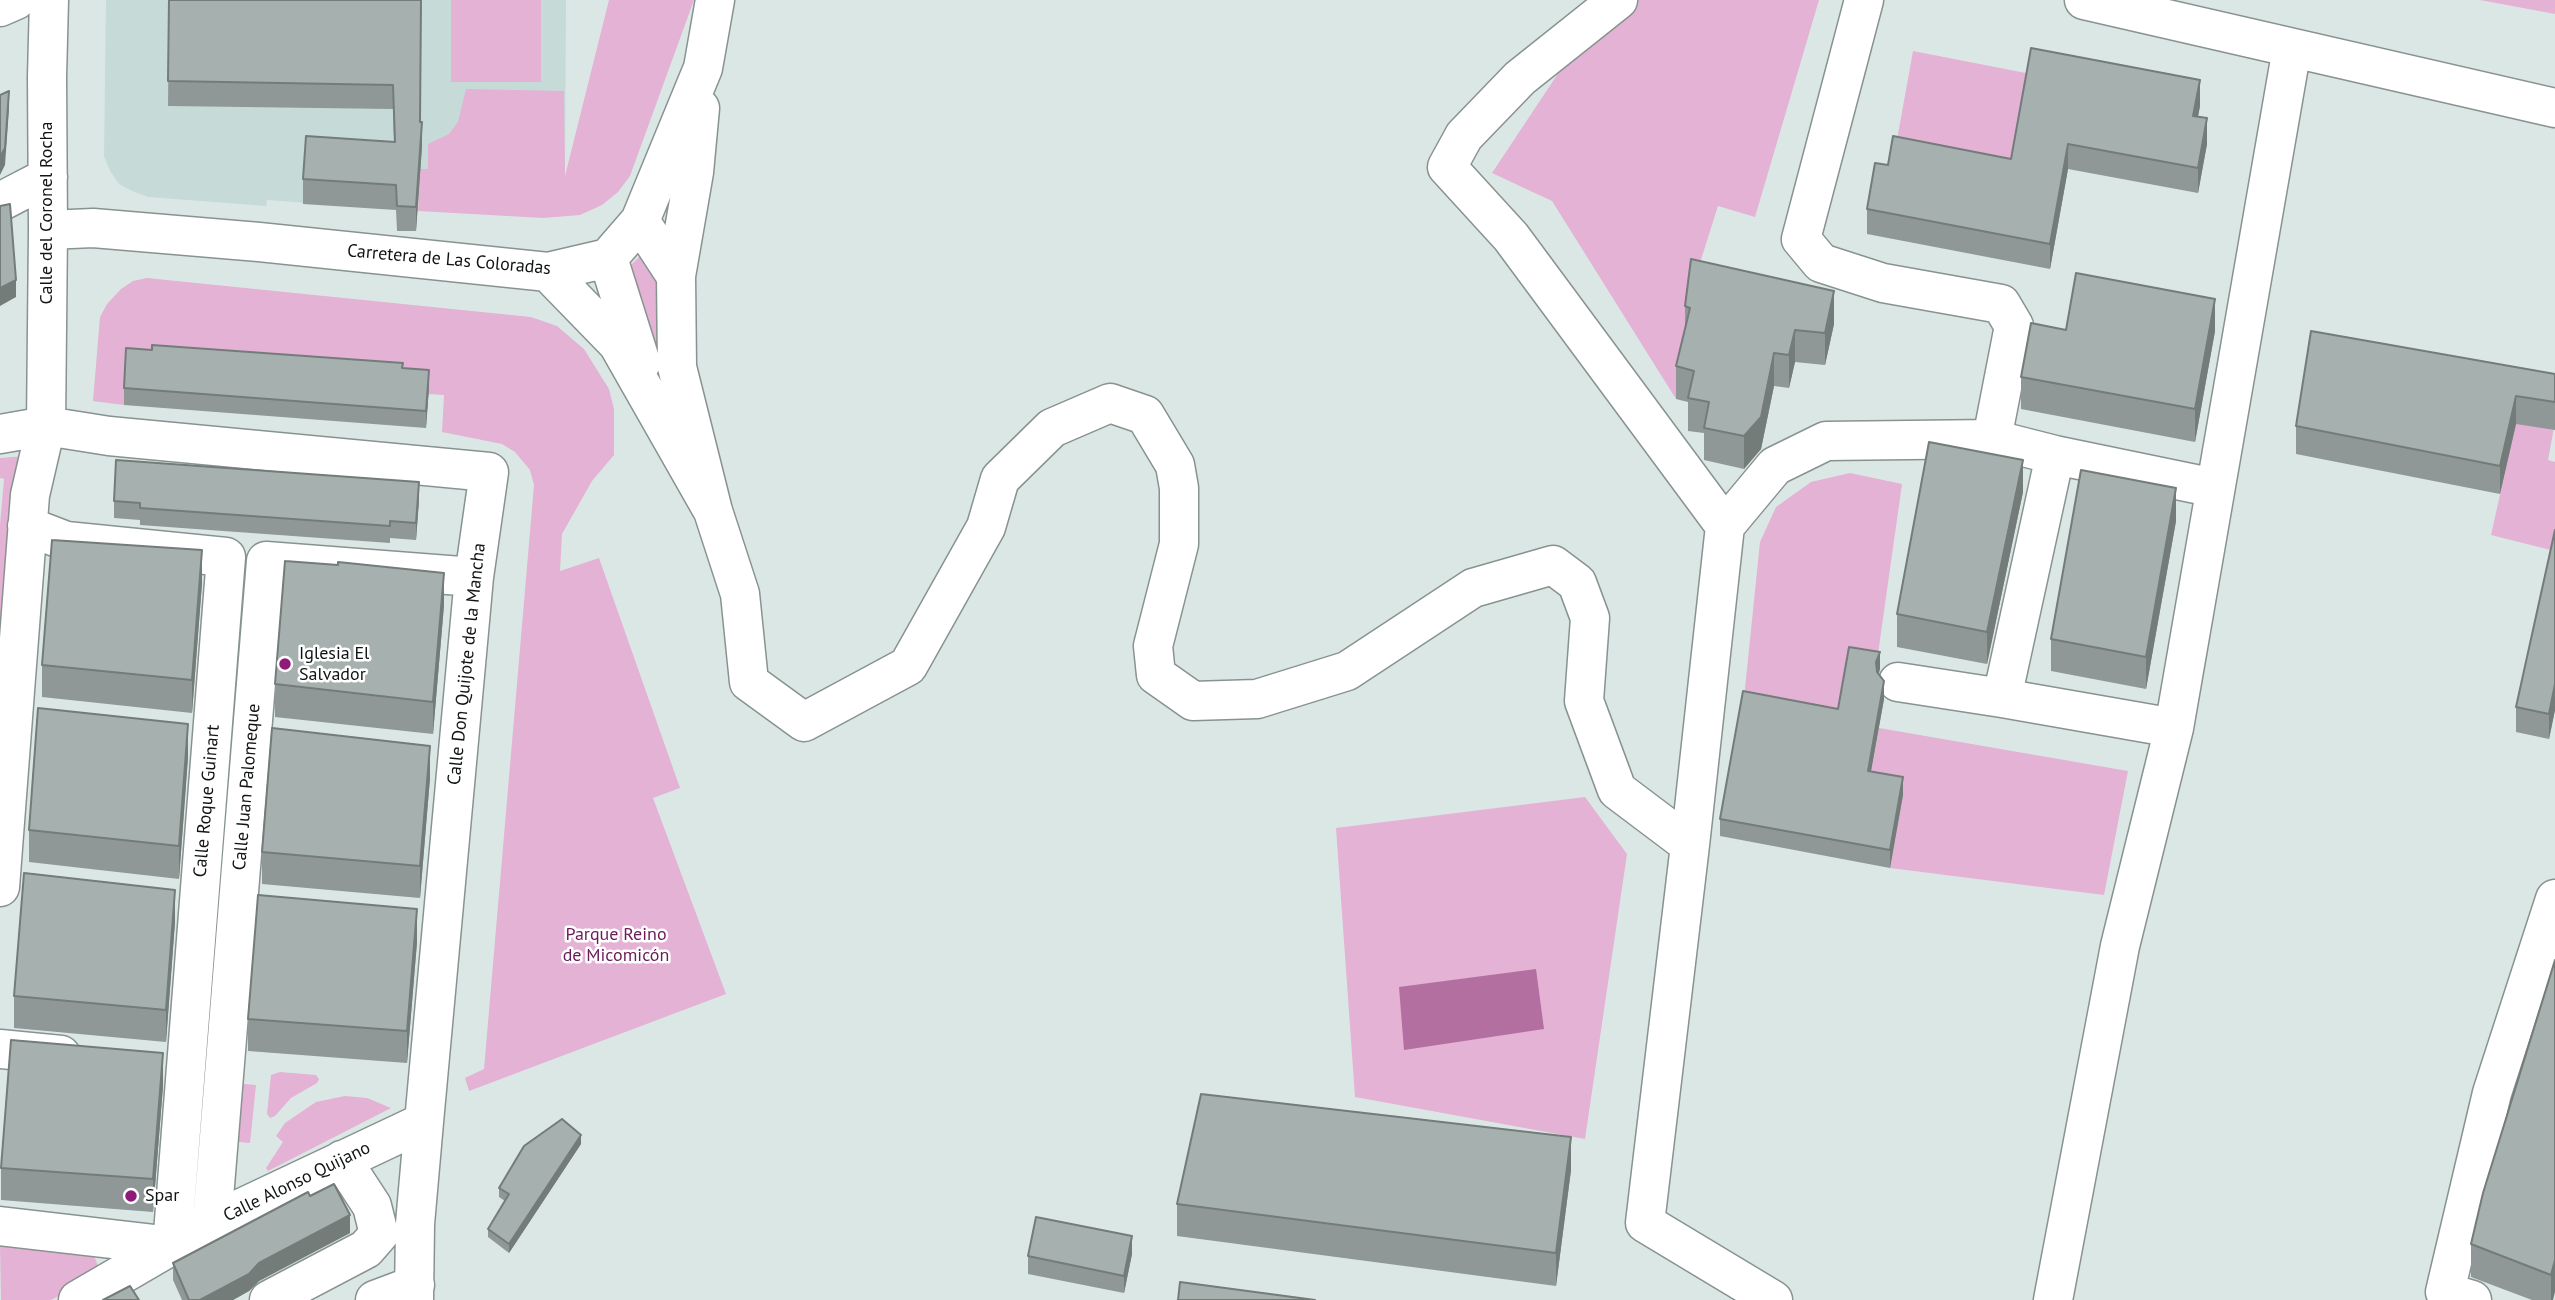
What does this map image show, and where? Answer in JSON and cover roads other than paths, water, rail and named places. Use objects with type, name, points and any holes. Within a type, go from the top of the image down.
[{"type":"street","points":[[0,7],[16,0]]},
{"type":"street","name":"Calle del Coronel Rocha","points":[[0,887],[30,495],[46,426],[49,0]]},
{"type":"street","points":[[715,0],[703,68],[694,172],[676,275],[677,367],[713,511],[740,594],[749,682],[804,722],[908,666],[986,527],[1000,479],[1052,428],[1110,403],[1145,415],[1175,465],[1177,476],[1179,544],[1153,646],[1156,675],[1193,701],[1257,699],[1348,670],[1473,588],[1553,565],[1577,583],[1590,618],[1584,701],[1618,790],[1690,845]]},
{"type":"street","points":[[1618,0],[1520,78],[1464,136],[1447,167],[1511,237],[1725,526]]},
{"type":"street","points":[[1864,0],[1801,239],[1821,263],[1883,283],[2001,304],[2014,326],[1993,439]]},
{"type":"street","points":[[2084,0],[2555,108]]},
{"type":"street","points":[[2053,1300],[2120,946],[2174,728],[2292,48]]},
{"type":"street","points":[[657,412],[608,258],[640,221],[703,68]]},
{"type":"street","points":[[0,202],[48,177]]},
{"type":"street","points":[[640,221],[676,275]]},
{"type":"street","name":"Carretera de Las Coloradas","points":[[48,230],[93,229],[259,242],[548,272],[608,258]]},
{"type":"street","points":[[548,272],[618,344],[713,511]]},
{"type":"street","points":[[0,434],[46,426]]},
{"type":"street","name":"Calle Don Quijote de la Mancha","points":[[46,426],[109,436],[489,472],[444,757],[442,922],[415,1224],[414,1292]]},
{"type":"street","points":[[1773,1300],[1644,1223],[1725,526],[1775,466],[1826,441],[1993,439],[2055,455],[2216,488]]},
{"type":"street","points":[[2002,698],[2055,455]]},
{"type":"street","name":"Calle Roque Guinart","points":[[27,526],[66,541],[226,557],[172,1246]]},
{"type":"street","name":"Calle Juan Palomeque","points":[[212,1222],[238,904],[265,738],[266,561],[474,577]]},
{"type":"street","points":[[1898,682],[2174,728]]},
{"type":"street","points":[[13,716],[53,720]]},
{"type":"street","points":[[172,733],[212,737]]},
{"type":"street","points":[[1,881],[40,886]]},
{"type":"street","points":[[159,898],[199,903]]},
{"type":"street","points":[[2472,1300],[2445,1292],[2492,1093],[2555,899]]},
{"type":"street","points":[[238,904],[279,907]]},
{"type":"street","points":[[401,918],[442,922]]},
{"type":"street","points":[[0,1049],[93,1058]]},
{"type":"street","points":[[146,1063],[186,1066]]},
{"type":"street","name":"Calle Alonso Quijano","points":[[78,1300],[212,1222],[424,1122]]},
{"type":"street","points":[[269,1300],[366,1249],[379,1234],[372,1206],[342,1160]]},
{"type":"street","points":[[0,1226],[172,1246]]},
{"type":"street","points":[[375,1300],[414,1292]]},
{"type":"place","name":"Iglesia El Salvador","points":[[285,664]]},
{"type":"place","name":"Spar","points":[[131,1196]]},
{"type":"park label","name":"Parque Reino de Micomicón","points":[[616,946]]}]
